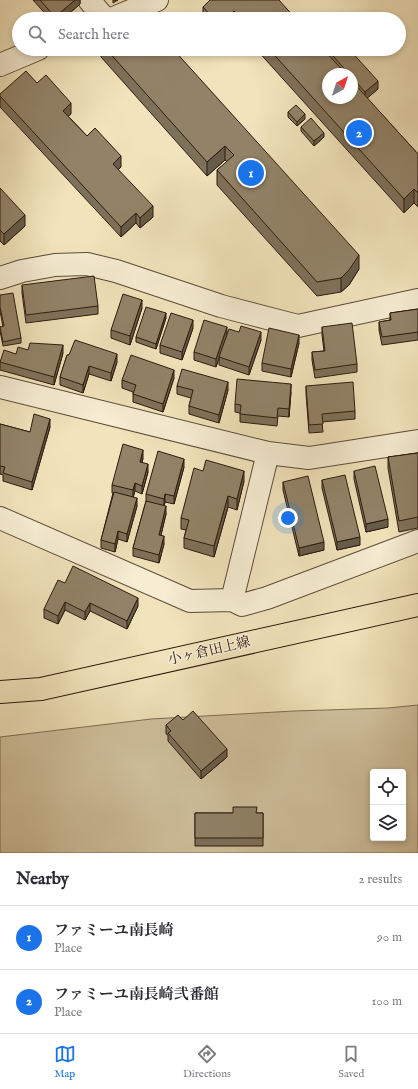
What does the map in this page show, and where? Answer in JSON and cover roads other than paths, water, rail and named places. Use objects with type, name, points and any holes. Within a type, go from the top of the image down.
[{"type":"main road","name":"小ヶ倉田上線","points":[[0,692],[41,689],[418,605]]},
{"type":"street","points":[[89,0],[99,12]]},
{"type":"street","points":[[128,12],[157,0]]},
{"type":"street","points":[[0,65],[21,56]]},
{"type":"street","points":[[0,278],[22,271],[55,265],[87,264],[116,271],[221,306],[298,326],[418,300]]},
{"type":"street","points":[[0,387],[268,453],[309,458],[418,441]]},
{"type":"street","points":[[232,600],[268,453]]},
{"type":"street","points":[[0,518],[190,601],[232,600],[242,605],[267,598],[418,541]]},
{"type":"place","name":"ファミーユ南長崎弐番館","points":[[359,133]]},
{"type":"place","name":"ファミーユ南長崎","points":[[251,173]]}]
